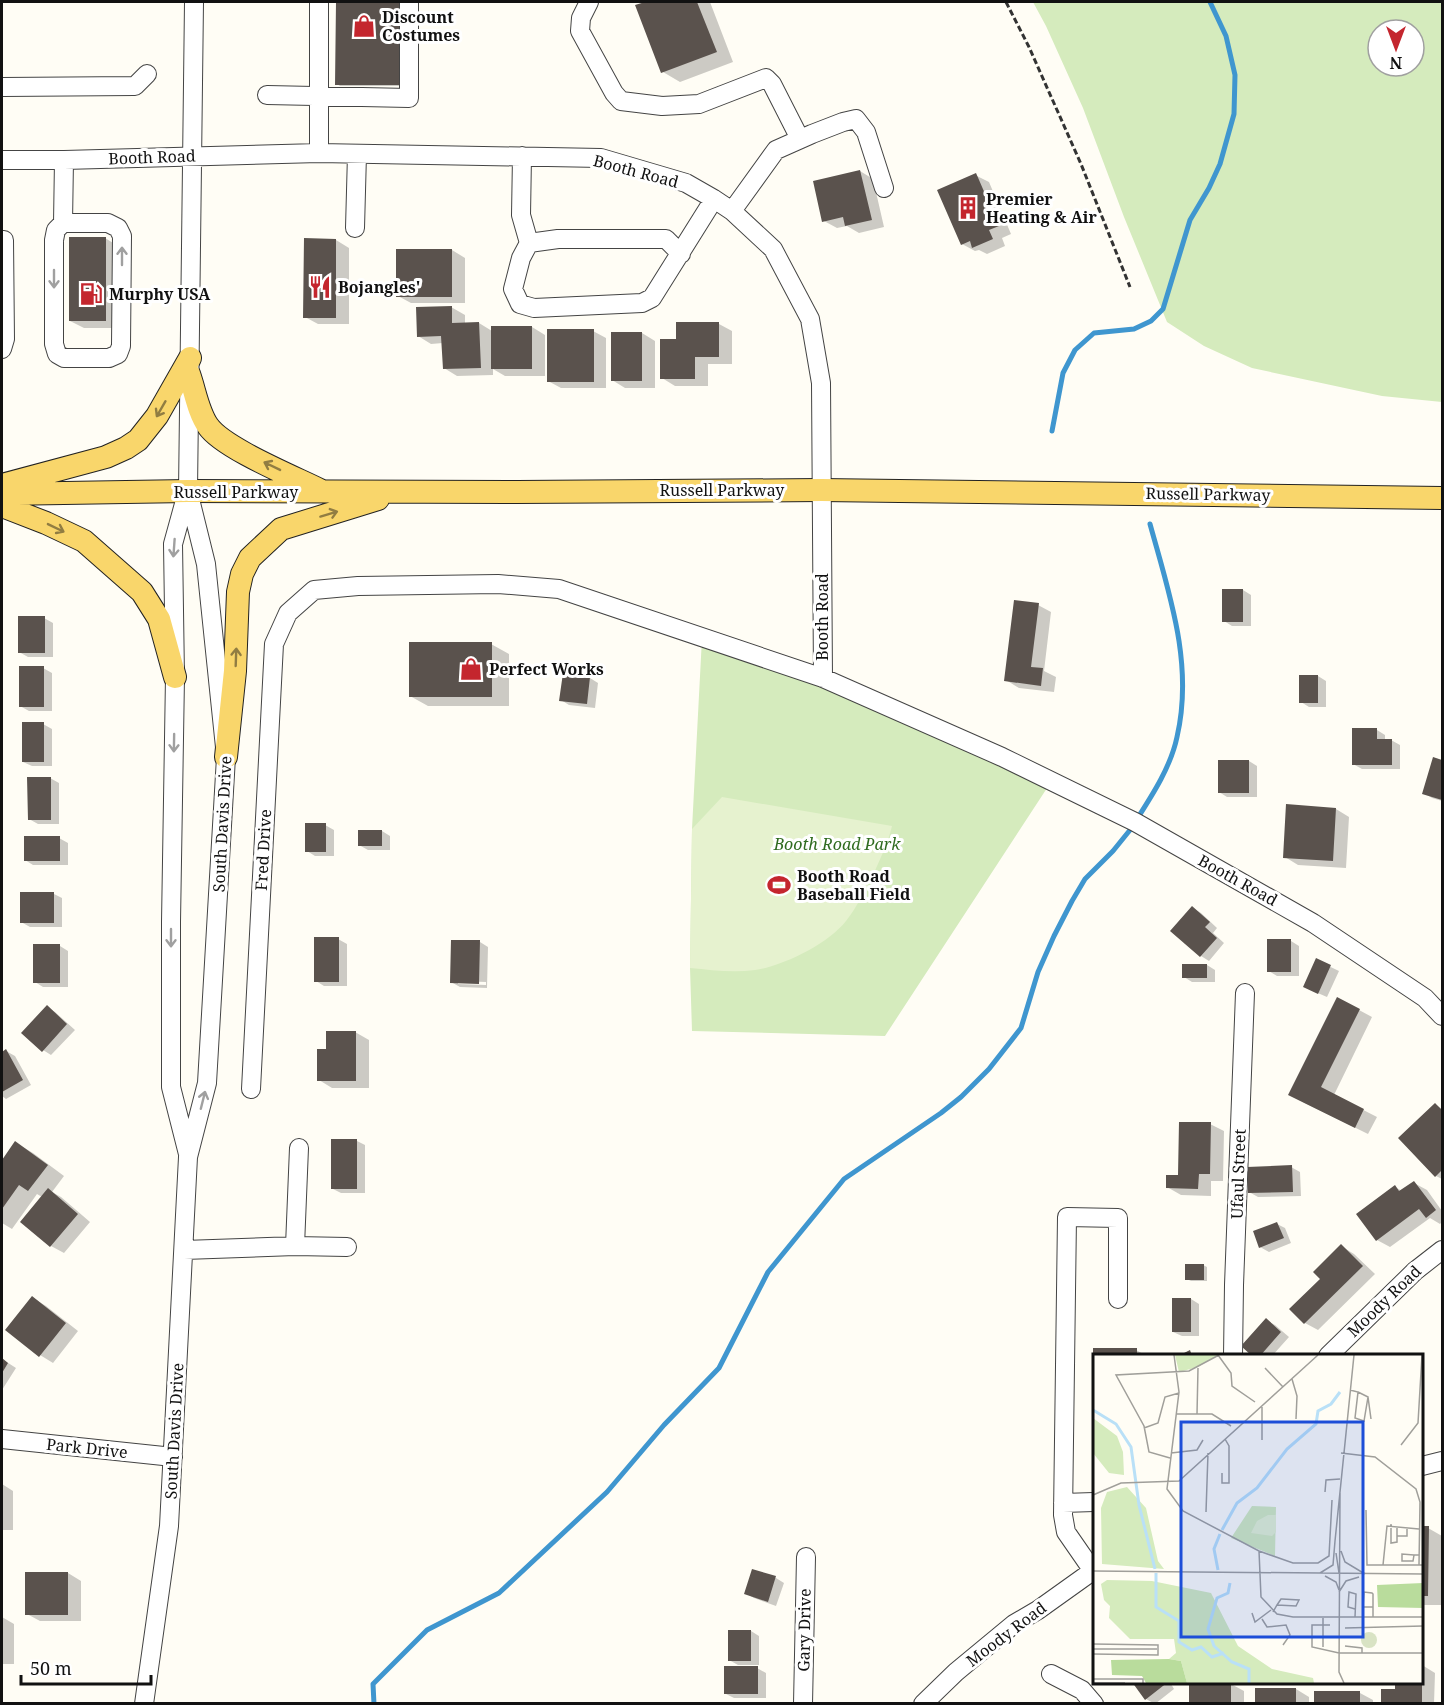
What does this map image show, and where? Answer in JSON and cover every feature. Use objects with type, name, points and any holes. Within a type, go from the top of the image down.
[{"type":"main road","points":[[2,485],[106,457],[126,448],[138,440],[157,416],[190,366]]},
{"type":"main road","points":[[190,366],[203,416],[215,434],[236,448],[324,492]]},
{"type":"main road","name":"Russell Parkway","points":[[2,494],[188,491],[821,490],[1443,498]]},
{"type":"main road","points":[[226,757],[235,671],[238,592],[242,574],[250,558],[281,529],[403,492]]},
{"type":"main road","points":[[2,507],[46,523],[84,541],[142,592],[159,619],[175,677]]},
{"type":"street","name":"South Davis Drive","points":[[144,1704],[169,1526],[188,1157],[207,1083],[226,757],[206,564],[188,491],[194,2]]},
{"type":"street","points":[[319,2],[319,153]]},
{"type":"street","points":[[267,95],[409,98],[409,2]]},
{"type":"street","points":[[589,2],[581,18],[580,31],[614,93],[621,101],[662,106],[699,104],[766,78],[772,84],[800,139]]},
{"type":"street","points":[[2,87],[135,86],[147,74]]},
{"type":"street","points":[[732,211],[777,150],[843,122],[856,119],[866,132],[884,188]]},
{"type":"street","name":"Booth Road","points":[[2,160],[319,153],[601,158],[686,183],[714,198],[732,211],[773,249],[810,319],[821,383],[823,678]]},
{"type":"street","points":[[355,228],[357,154]]},
{"type":"street","points":[[522,156],[521,215],[529,243],[513,289],[520,304],[534,308],[642,303],[652,298],[714,198]]},
{"type":"street","points":[[63,160],[63,223],[56,230],[54,240],[54,344],[57,354],[64,358],[109,358],[118,354],[121,346],[122,237],[117,228],[108,223],[63,223]]},
{"type":"street","points":[[529,243],[558,239],[666,239],[681,254]]},
{"type":"street","points":[[2,240],[4,240],[5,339],[2,349]]},
{"type":"street","name":"South Davis Drive","points":[[188,491],[173,544],[175,677],[171,922],[171,1087],[188,1157]]},
{"type":"street","name":"Booth Road","points":[[288,613],[314,591],[358,586],[498,584],[559,589],[823,678],[1002,758],[1135,822],[1313,923],[1425,998],[1443,1016]]},
{"type":"street","name":"Fred Drive","points":[[251,1089],[274,644],[288,613]]},
{"type":"street","name":"Ufaul Street","points":[[1233,1354],[1245,993]]},
{"type":"street","points":[[296,1246],[299,1148]]},
{"type":"street","points":[[1093,1569],[1066,1532],[1063,1503],[1067,1217],[1118,1218],[1118,1299]]},
{"type":"street","points":[[184,1250],[296,1246],[347,1247]]},
{"type":"street","name":"Moody Road","points":[[1330,1354],[1415,1271],[1443,1250]]},
{"type":"street","name":"Park Drive","points":[[2,1439],[173,1457]]},
{"type":"street","points":[[1423,1466],[1443,1461]]},
{"type":"street","points":[[1063,1503],[1093,1502]]},
{"type":"street","name":"Gary Drive","points":[[802,1704],[806,1557]]},
{"type":"street","name":"Moody Road","points":[[923,1704],[956,1672],[1014,1624],[1038,1610],[1093,1571]]},
{"type":"street","points":[[1051,1674],[1082,1690],[1094,1704]]},
{"type":"path","points":[[1006,2],[1029,47],[1081,164],[1130,287]]},
{"type":"green space","points":[[1033,2],[1442,2],[1442,402],[1382,396],[1252,368],[1204,346],[1167,322],[1083,108]]},
{"type":"green space","name":"Booth Road Park","points":[[702,638],[1051,782],[885,1036],[692,1031],[690,968],[692,829]]},
{"type":"green space","name":"Booth Road Baseball Field","points":[[722,797],[892,826],[874,873],[858,903],[838,930],[817,946],[791,959],[755,970],[722,971],[690,968],[692,829]]},
{"type":"building","points":[[336,2],[400,2],[400,85],[335,85]]},
{"type":"building","points":[[645,2],[697,2],[717,52],[661,73],[635,5]]},
{"type":"building","points":[[860,170],[872,220],[845,226],[843,217],[822,222],[813,181]]},
{"type":"building","name":"Premier Heating & Air","points":[[976,173],[999,226],[989,230],[993,239],[972,248],[970,241],[961,245],[937,190]]},
{"type":"building","points":[[69,237],[106,237],[106,321],[69,321]]},
{"type":"building","points":[[304,238],[336,239],[336,318],[303,318]]},
{"type":"building","points":[[396,249],[452,249],[452,297],[396,297]]},
{"type":"building","points":[[452,306],[452,323],[479,322],[481,368],[443,369],[441,336],[417,337],[416,307]]},
{"type":"building","points":[[676,322],[719,322],[719,357],[695,357],[695,379],[660,379],[660,339],[676,339]]},
{"type":"building","points":[[491,326],[532,326],[532,369],[491,369]]},
{"type":"building","points":[[547,329],[594,329],[594,382],[547,382]]},
{"type":"building","points":[[611,332],[642,332],[642,381],[611,381]]},
{"type":"building","points":[[1222,589],[1243,589],[1243,622],[1222,622]]},
{"type":"building","points":[[1014,600],[1039,603],[1031,667],[1043,668],[1041,686],[1004,681]]},
{"type":"building","points":[[18,616],[45,616],[45,653],[18,653]]},
{"type":"building","points":[[409,642],[492,642],[492,697],[409,697]]},
{"type":"building","points":[[19,666],[44,666],[44,707],[19,707]]},
{"type":"building","points":[[563,673],[590,677],[587,704],[559,701]]},
{"type":"building","points":[[1299,675],[1318,675],[1318,703],[1299,703]]},
{"type":"building","points":[[22,722],[44,722],[44,762],[22,762]]},
{"type":"building","points":[[1352,728],[1377,728],[1377,739],[1392,739],[1392,765],[1352,765]]},
{"type":"building","points":[[1433,757],[1442,760],[1442,800],[1422,794]]},
{"type":"building","points":[[1218,760],[1249,760],[1249,793],[1218,793]]},
{"type":"building","points":[[27,777],[51,777],[51,820],[28,820]]},
{"type":"building","points":[[1286,804],[1336,808],[1333,861],[1283,858]]},
{"type":"building","points":[[305,823],[326,823],[326,852],[305,852]]},
{"type":"building","points":[[358,830],[382,830],[382,846],[358,846]]},
{"type":"building","points":[[24,836],[60,836],[60,861],[24,861]]},
{"type":"building","points":[[20,892],[54,892],[54,923],[20,923]]},
{"type":"building","points":[[1192,906],[1210,922],[1205,927],[1217,938],[1200,957],[1170,931]]},
{"type":"building","points":[[314,937],[339,937],[339,982],[314,982]]},
{"type":"building","points":[[1267,939],[1291,939],[1291,972],[1267,972]]},
{"type":"building","points":[[451,940],[480,940],[479,984],[450,983]]},
{"type":"building","points":[[33,944],[60,944],[60,983],[33,983]]},
{"type":"building","points":[[1316,958],[1331,965],[1318,994],[1303,987]]},
{"type":"building","points":[[1182,964],[1207,964],[1207,978],[1182,978]]},
{"type":"building","points":[[1337,997],[1360,1009],[1321,1087],[1364,1109],[1355,1128],[1288,1095]]},
{"type":"building","points":[[47,1005],[67,1024],[42,1052],[21,1033]]},
{"type":"building","points":[[326,1031],[356,1031],[356,1081],[317,1081],[317,1049],[326,1049]]},
{"type":"building","points":[[6,1049],[23,1080],[2,1092],[2,1052]]},
{"type":"building","points":[[1435,1103],[1442,1110],[1442,1170],[1435,1177],[1398,1138]]},
{"type":"building","points":[[1179,1122],[1211,1122],[1210,1174],[1199,1174],[1198,1189],[1166,1188],[1166,1175],[1178,1175]]},
{"type":"building","points":[[331,1139],[357,1139],[357,1189],[331,1189]]},
{"type":"building","points":[[15,1141],[48,1165],[28,1191],[19,1185],[2,1209],[2,1160]]},
{"type":"building","points":[[1292,1165],[1293,1192],[1248,1193],[1247,1167]]},
{"type":"building","points":[[1414,1181],[1436,1210],[1426,1218],[1419,1209],[1376,1241],[1356,1214],[1395,1185],[1399,1191]]},
{"type":"building","points":[[48,1188],[78,1214],[50,1247],[20,1222]]},
{"type":"building","points":[[1277,1222],[1284,1238],[1259,1248],[1253,1231]]},
{"type":"building","points":[[1341,1244],[1363,1266],[1304,1324],[1289,1309],[1320,1279],[1313,1272]]},
{"type":"building","points":[[1185,1264],[1204,1264],[1204,1280],[1185,1280]]},
{"type":"building","points":[[32,1296],[66,1323],[39,1357],[5,1330]]},
{"type":"building","points":[[1172,1298],[1191,1298],[1191,1332],[1172,1332]]},
{"type":"building","points":[[1266,1318],[1281,1332],[1262,1354],[1250,1354],[1241,1346]]},
{"type":"building","points":[[1093,1348],[1137,1348],[1137,1354],[1093,1354]]},
{"type":"building","points":[[2,1358],[8,1363],[2,1373]]},
{"type":"building","points":[[1423,1526],[1429,1526],[1428,1596],[1423,1596]]},
{"type":"building","points":[[752,1569],[776,1576],[768,1602],[744,1594]]},
{"type":"building","points":[[25,1572],[68,1572],[68,1615],[25,1615]]},
{"type":"building","points":[[728,1630],[751,1630],[751,1661],[728,1661]]},
{"type":"building","points":[[724,1666],[758,1666],[758,1694],[724,1694]]},
{"type":"building","points":[[1133,1684],[1165,1684],[1145,1700]]},
{"type":"building","points":[[1189,1684],[1231,1684],[1231,1704],[1189,1704]]},
{"type":"building","points":[[1395,1684],[1422,1684],[1422,1704],[1381,1704],[1381,1689],[1395,1689]]},
{"type":"building","points":[[1255,1688],[1296,1688],[1296,1704],[1255,1704]]},
{"type":"building","points":[[1314,1691],[1360,1691],[1360,1704],[1314,1704]]},
{"type":"waterway","points":[[1052,431],[1063,373],[1075,350],[1094,333],[1134,329],[1151,321],[1163,309],[1190,220],[1220,164],[1234,114],[1235,75],[1226,36],[1210,2]]},
{"type":"waterway","points":[[1137,819],[1166,769],[1177,737],[1182,710],[1183,683],[1177,629],[1150,524]]},
{"type":"waterway","points":[[374,1704],[373,1684],[427,1630],[499,1593],[607,1492],[664,1425],[719,1368],[768,1272],[844,1179],[941,1113],[989,1069],[1021,1028],[1038,972],[1072,901],[1085,879],[1130,830]]},
{"type":"place","name":"Discount Costumes","points":[[364,26]]},
{"type":"place","name":"Premier Heating & Air","points":[[968,208]]},
{"type":"place","name":"Bojangles'","points":[[320,287]]},
{"type":"place","name":"Murphy USA","points":[[91,294]]},
{"type":"place","name":"Perfect Works","points":[[471,669]]},
{"type":"place","name":"Booth Road Baseball Field","points":[[779,885]]}]
